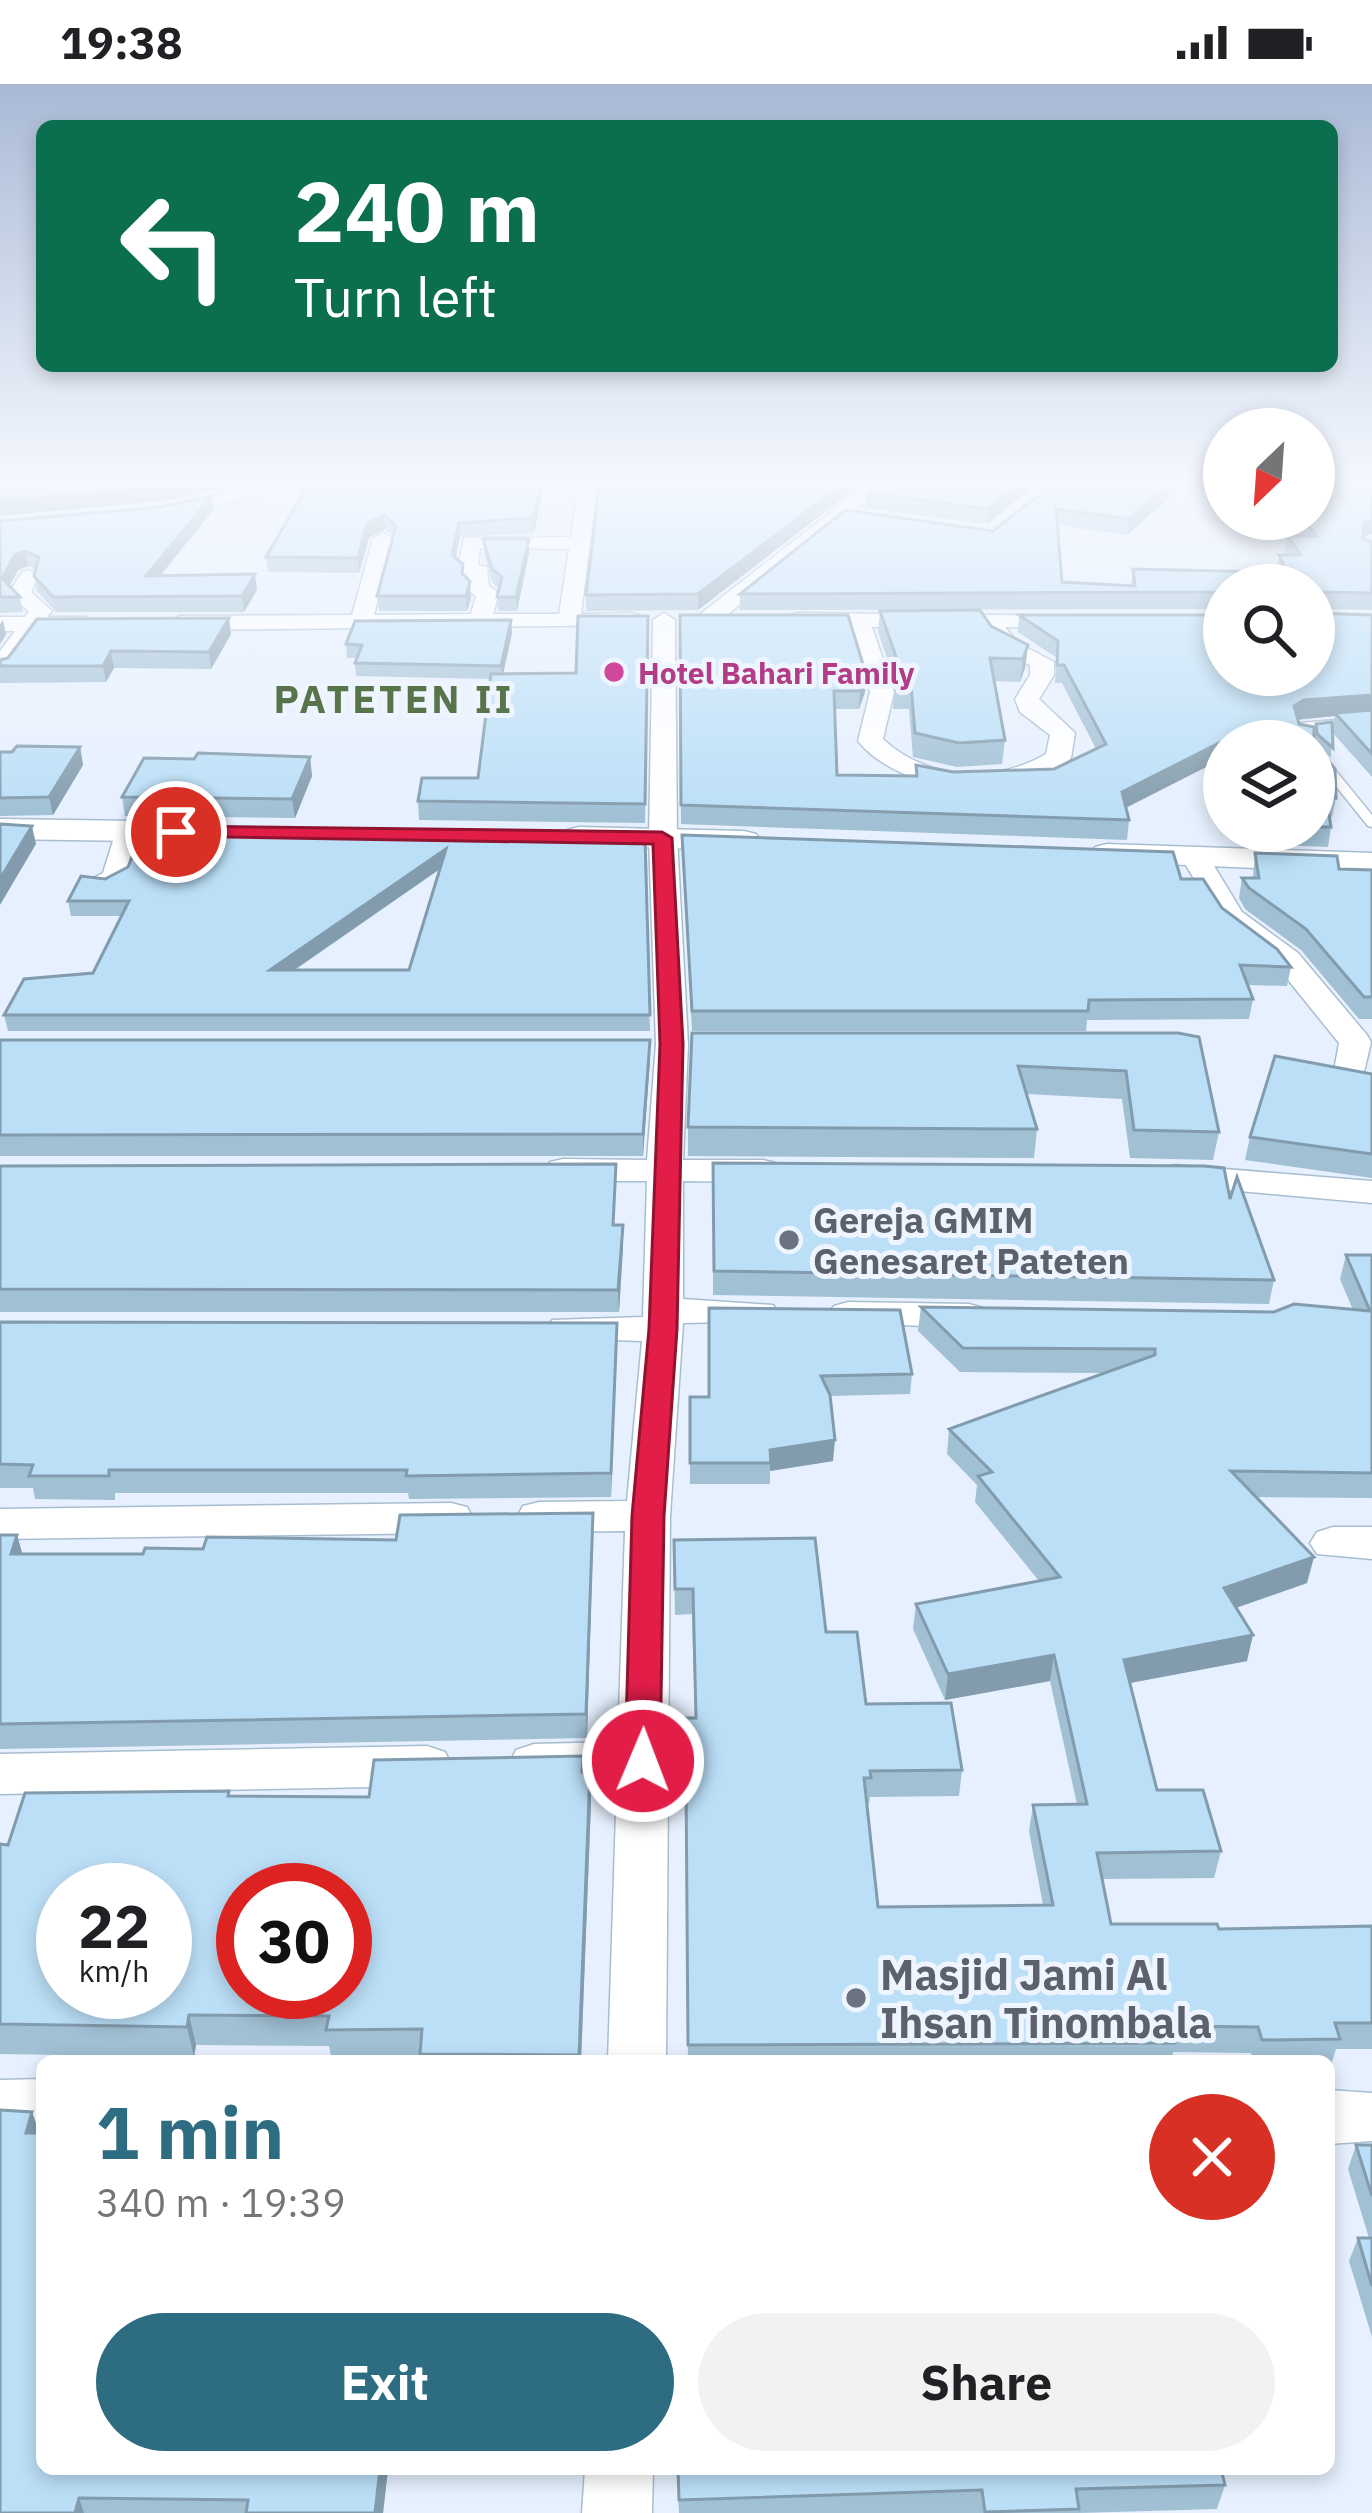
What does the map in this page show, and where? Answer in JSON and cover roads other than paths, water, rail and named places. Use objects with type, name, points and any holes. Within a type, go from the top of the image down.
[{"type":"street","points":[[0,667],[40,611],[20,593]]},
{"type":"street","points":[[361,622],[369,593]]},
{"type":"street","points":[[480,621],[488,593]]},
{"type":"street","points":[[569,620],[574,593]]},
{"type":"street","points":[[707,620],[740,593]]},
{"type":"street","points":[[637,2055],[648,1516],[663,1320],[672,1044],[662,838],[664,620]]},
{"type":"street","points":[[859,620],[882,692],[868,732],[878,752],[910,770],[939,776],[972,779],[1036,772],[1058,758],[1064,734],[1029,707],[1027,699],[1042,676],[1042,662],[999,639],[988,621]]},
{"type":"street","points":[[147,623],[1089,621]]},
{"type":"street","points":[[0,624],[100,623]]},
{"type":"street","points":[[0,829],[247,833]]},
{"type":"street","points":[[98,883],[115,878],[130,831]]},
{"type":"street","points":[[547,837],[779,842]]},
{"type":"street","points":[[1081,853],[1372,863]]},
{"type":"street","points":[[1195,857],[1231,919],[1287,959],[1335,1014],[1355,1042],[1352,1065]]},
{"type":"street","points":[[523,1170],[803,1171]]},
{"type":"street","points":[[1142,1175],[1372,1192]]},
{"type":"street","points":[[520,1329],[663,1320],[1012,1316]]},
{"type":"street","points":[[0,1524],[648,1516]]},
{"type":"street","points":[[0,1774],[643,1761]]},
{"type":"street","points":[[0,2107],[36,2106]]},
{"type":"street","points":[[617,2513],[619,2475]]},
{"type":"lane","points":[[1335,723],[1372,720]]},
{"type":"lane","points":[[1335,777],[1372,823]]},
{"type":"place","name":"Hotel Bahari Family","points":[[614,672]]},
{"type":"place","name":"Gereja GMIM Genesaret Pateten","points":[[789,1240]]},
{"type":"place","name":"Masjid Jami Al Ihsan Tinombala","points":[[856,1998]]},
{"type":"district","name":"PATETEN II","points":[[394,698]]}]
